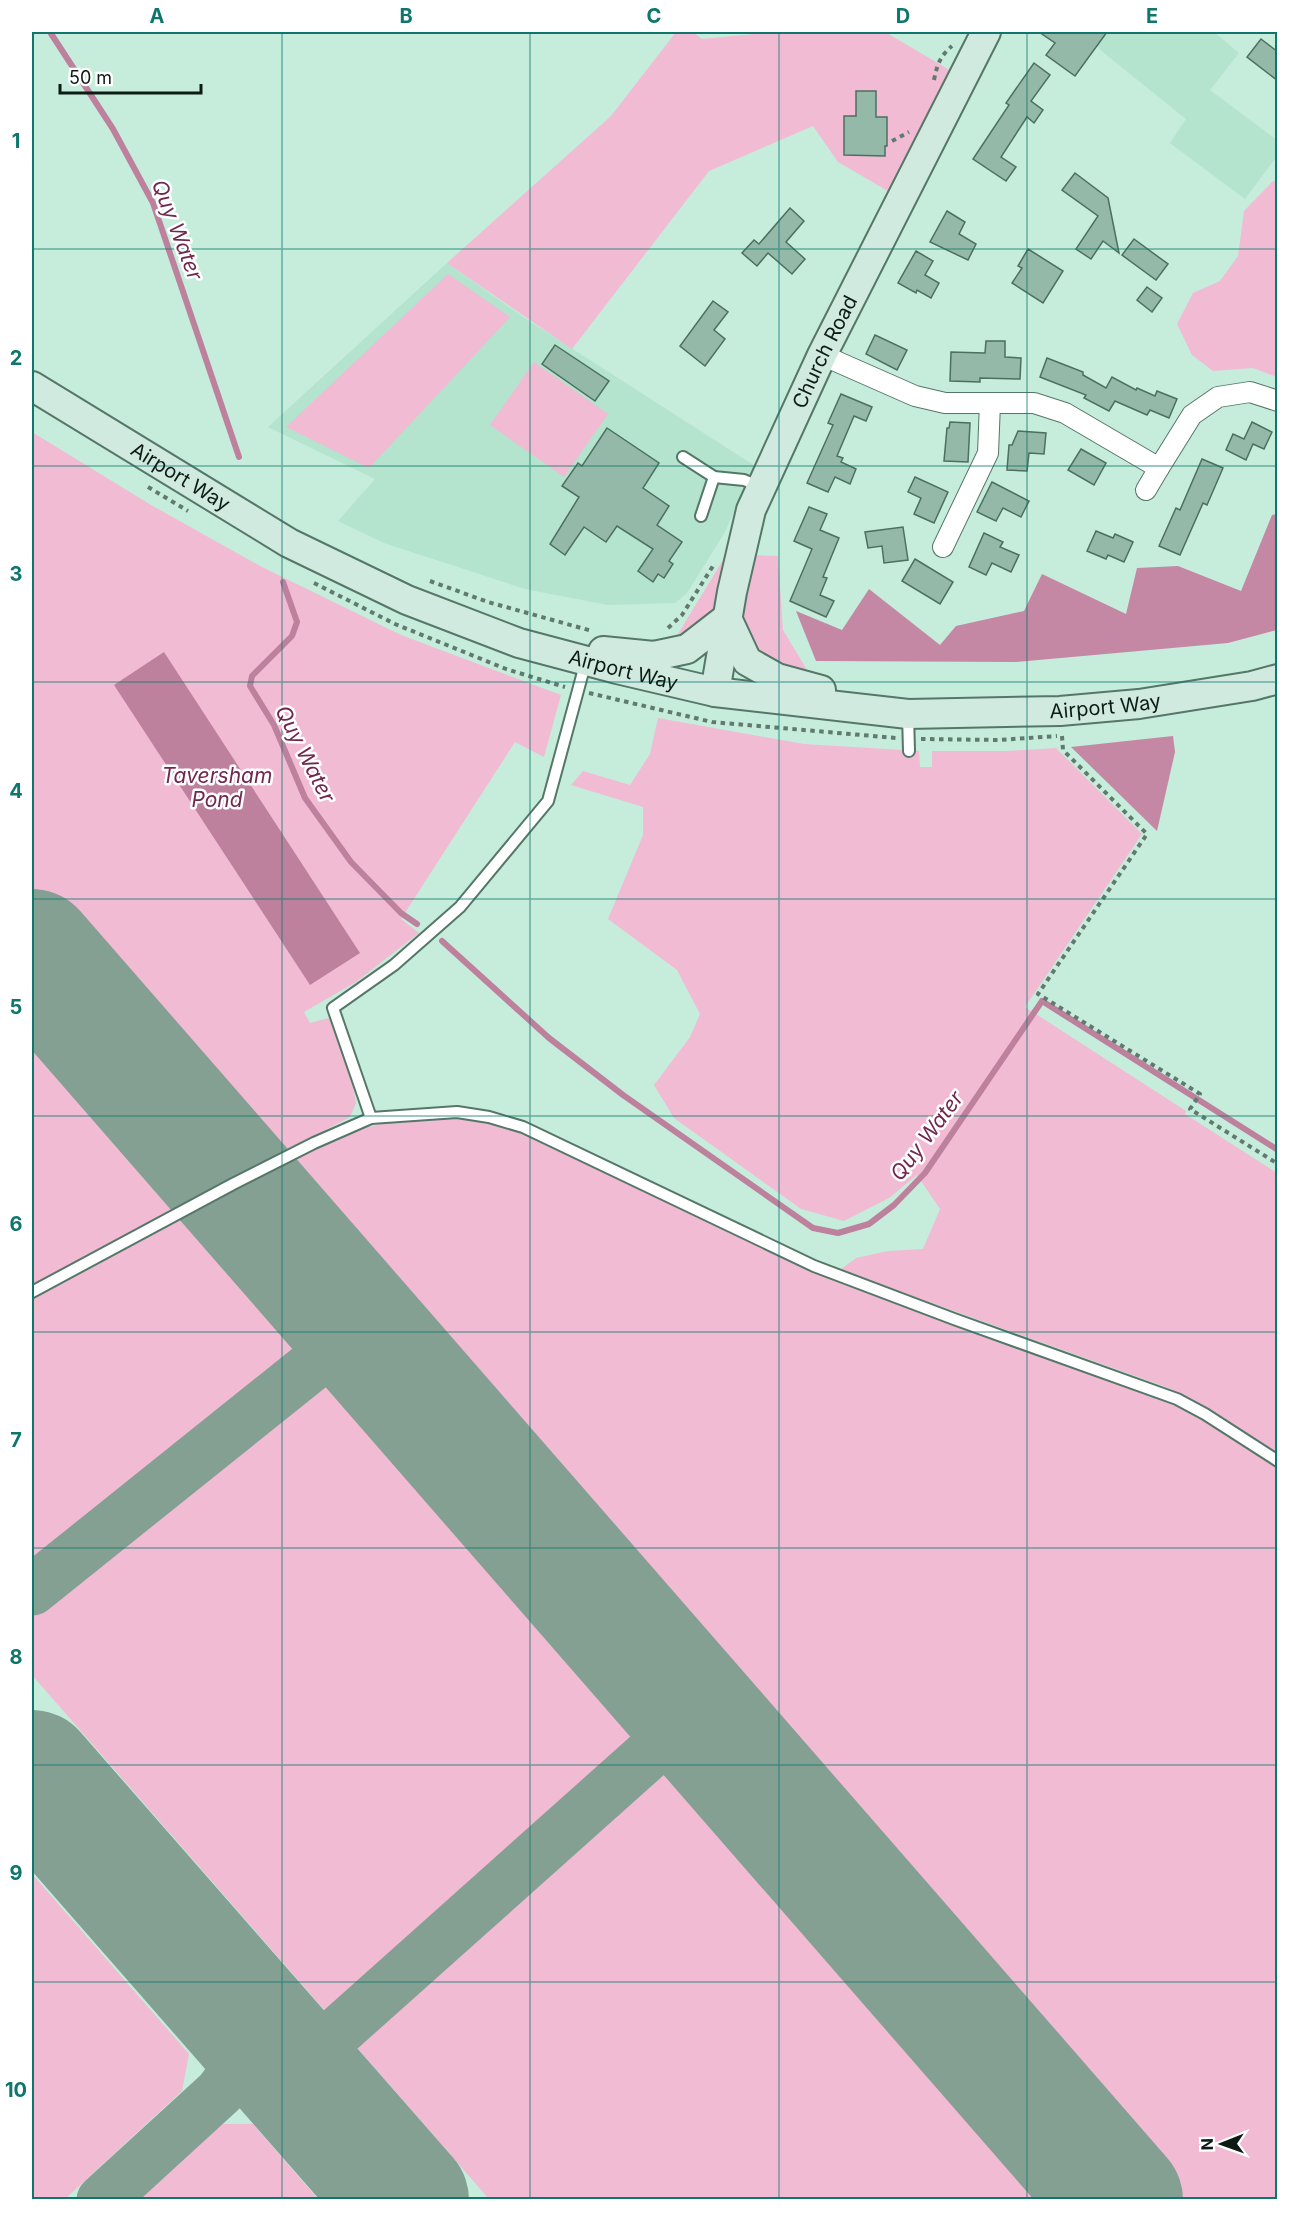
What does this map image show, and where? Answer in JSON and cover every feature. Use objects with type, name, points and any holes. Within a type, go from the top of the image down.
[{"type":"street","name":"Church Road","points":[[716,692],[727,618],[751,510],[822,355],[986,32]]},
{"type":"street","points":[[822,355],[915,396],[945,403],[1034,403],[1065,413],[1159,468]]},
{"type":"street","name":"Airport Way","points":[[32,386],[289,543],[406,600],[519,643],[716,692],[908,714],[1060,711],[1128,705],[1278,680]]},
{"type":"street","points":[[1146,490],[1192,415],[1218,397],[1250,392],[1278,401]]},
{"type":"street","points":[[943,547],[988,453],[990,404]]},
{"type":"street","points":[[519,643],[654,656],[687,649],[727,618],[747,661],[777,678],[908,714]]},
{"type":"lane","points":[[683,457],[714,477],[744,480],[761,487]]},
{"type":"lane","points":[[701,516],[714,477]]},
{"type":"lane","points":[[370,1118],[333,1008],[394,965],[459,908],[548,801],[586,661]]},
{"type":"lane","points":[[908,714],[909,750]]},
{"type":"lane","points":[[32,1292],[233,1184],[370,1118],[412,1113],[457,1112],[523,1126],[814,1266],[1177,1399],[1205,1414],[1278,1461]]},
{"type":"path","points":[[664,632],[682,615],[717,559]]},
{"type":"path","points":[[421,578],[488,602],[596,632]]},
{"type":"path","points":[[1062,736],[1063,750],[1147,834],[1038,994],[1200,1094],[1190,1109],[1278,1164]]},
{"type":"shaded area","points":[[676,32],[693,32],[702,39],[775,32],[885,32],[953,72],[893,194],[838,162],[813,126],[709,171],[572,349],[447,263],[611,116]]},
{"type":"shaded area","points":[[1083,32],[1214,32],[1239,53],[1210,90],[1278,141],[1277,156],[1245,199],[1170,143],[1186,119],[1104,53]]},
{"type":"shaded area","points":[[1273,181],[1277,181],[1277,377],[1253,368],[1213,371],[1192,355],[1177,324],[1193,293],[1220,281],[1238,256],[1244,211]]},
{"type":"shaded area","points":[[447,263],[526,319],[755,466],[753,472],[746,475],[742,485],[743,491],[725,532],[687,593],[675,603],[608,605],[525,589],[384,543],[338,521],[375,479],[268,427]]},
{"type":"shaded area","points":[[448,274],[510,317],[369,468],[286,427]]},
{"type":"shaded area","points":[[534,362],[608,414],[564,477],[490,425]]},
{"type":"shaded area","points":[[32,432],[151,505],[262,567],[401,635],[561,695],[544,757],[515,742],[401,919],[419,933],[356,982],[304,1012],[310,1023],[329,1018],[351,1076],[356,1103],[350,1117],[32,1286]]},
{"type":"shaded area","points":[[1277,514],[1277,630],[1228,643],[1016,662],[816,661],[796,611],[842,630],[869,589],[940,645],[956,626],[1024,611],[1042,574],[1126,614],[1137,568],[1178,566],[1241,591],[1272,515]]},
{"type":"shaded area","points":[[734,542],[720,607],[673,642]]},
{"type":"shaded area","points":[[752,555],[778,556],[783,630],[810,675],[769,665],[757,655],[749,643],[743,615]]},
{"type":"shaded area","points":[[658,718],[804,744],[919,751],[920,767],[932,767],[932,751],[1056,748],[1142,834],[1025,1007],[1277,1173],[1277,1454],[1205,1406],[1166,1387],[840,1270],[856,1258],[888,1251],[923,1249],[940,1209],[917,1175],[889,1198],[844,1221],[801,1209],[674,1118],[654,1085],[690,1037],[700,1014],[677,970],[608,919],[643,835],[643,807],[571,785],[583,771],[630,785],[650,754]]},
{"type":"shaded area","points":[[1173,736],[1175,752],[1157,831],[1071,747]]},
{"type":"shaded area","points":[[463,1117],[491,1122],[526,1133],[786,1258],[1164,1398],[1203,1418],[1277,1468],[1277,2199],[489,2199],[32,1675],[32,1299],[291,1160],[355,1131],[390,1121]]},
{"type":"shaded area","points":[[32,1874],[189,2054],[182,2091],[65,2199],[32,2199]]},
{"type":"shaded area","points":[[218,2124],[253,2124],[318,2199],[135,2199]]},
{"type":"water","name":"Taversham Pond","points":[[164,652],[360,953],[310,985],[114,685]]},
{"type":"building","points":[[1039,32],[1107,32],[1075,76],[1046,55],[1055,43]]},
{"type":"building","points":[[1261,39],[1278,52],[1278,81],[1247,57]]},
{"type":"building","points":[[1034,63],[1050,75],[1031,101],[1043,110],[1034,123],[1027,117],[1001,157],[1016,167],[1006,181],[973,159],[1009,105],[1006,103]]},
{"type":"building","points":[[856,91],[876,91],[876,117],[887,117],[885,156],[844,155],[844,116],[856,116]]},
{"type":"building","points":[[1075,173],[1108,198],[1119,253],[1103,241],[1091,259],[1076,249],[1098,216],[1062,190]]},
{"type":"building","points":[[790,208],[804,221],[786,242],[805,259],[792,274],[768,253],[757,266],[742,253],[754,240],[759,244]]},
{"type":"building","points":[[947,211],[965,222],[959,234],[976,244],[968,260],[930,242]]},
{"type":"building","points":[[1134,239],[1168,264],[1156,280],[1122,255]]},
{"type":"building","points":[[1028,249],[1063,271],[1043,303],[1012,283],[1022,268],[1018,266]]},
{"type":"building","points":[[916,251],[933,261],[925,275],[939,283],[931,298],[898,283]]},
{"type":"building","points":[[1147,287],[1162,298],[1152,312],[1137,300]]},
{"type":"building","points":[[713,301],[728,312],[714,330],[725,339],[705,366],[680,346]]},
{"type":"building","points":[[875,335],[907,350],[897,370],[866,354]]},
{"type":"building","points":[[986,341],[1005,341],[1005,357],[1021,358],[1020,379],[980,378],[980,382],[950,381],[951,352],[985,353]]},
{"type":"building","points":[[555,345],[609,381],[595,401],[542,364]]},
{"type":"building","points":[[1047,358],[1083,372],[1083,375],[1106,388],[1112,377],[1136,390],[1137,388],[1155,396],[1157,391],[1177,399],[1169,418],[1150,410],[1147,415],[1115,401],[1109,411],[1084,398],[1086,395],[1040,377]]},
{"type":"building","points":[[841,394],[872,407],[866,421],[854,416],[837,456],[843,458],[841,462],[856,469],[850,484],[835,477],[828,492],[807,483],[833,425],[828,423]]},
{"type":"building","points":[[950,422],[970,423],[968,462],[944,461],[947,428]]},
{"type":"building","points":[[1252,422],[1272,432],[1264,449],[1253,444],[1246,460],[1226,450],[1233,434],[1244,439]]},
{"type":"building","points":[[607,428],[659,463],[643,488],[669,506],[657,525],[682,542],[669,561],[673,564],[664,578],[658,574],[653,582],[638,571],[653,549],[617,526],[606,542],[584,527],[565,555],[550,544],[579,497],[562,486],[578,463],[582,466]]},
{"type":"building","points":[[1018,431],[1046,433],[1044,454],[1029,453],[1027,471],[1007,470],[1009,445],[1012,445]]},
{"type":"building","points":[[1081,449],[1106,463],[1094,485],[1068,470]]},
{"type":"building","points":[[1202,459],[1223,468],[1207,505],[1203,503],[1180,555],[1159,546],[1176,508],[1180,510]]},
{"type":"building","points":[[915,477],[948,492],[934,523],[914,514],[921,498],[908,492]]},
{"type":"building","points":[[992,482],[1029,501],[1021,517],[1003,508],[996,521],[977,512]]},
{"type":"building","points":[[809,507],[827,514],[820,530],[839,538],[823,577],[827,578],[820,595],[834,601],[826,617],[790,601],[812,549],[794,541]]},
{"type":"building","points":[[903,527],[908,560],[884,563],[882,546],[868,548],[865,532]]},
{"type":"building","points":[[1096,531],[1113,538],[1115,534],[1133,542],[1124,562],[1108,555],[1106,559],[1087,551]]},
{"type":"building","points":[[984,533],[1003,542],[1000,547],[1019,555],[1011,572],[992,563],[986,575],[969,567]]},
{"type":"building","points":[[915,559],[953,582],[940,604],[902,581]]},
{"type":"waterway","name":"Quy Water","points":[[50,32],[113,129],[153,203],[239,457]]},
{"type":"waterway","name":"Quy Water","points":[[283,582],[297,622],[292,636],[252,676],[250,686],[274,725],[305,798],[351,862],[401,913],[417,924]]},
{"type":"waterway","name":"Quy Water","points":[[442,941],[549,1038],[623,1095],[813,1228],[838,1233],[869,1224],[894,1205],[925,1173],[1042,1001],[1278,1150]]},
{"type":"taxiway","points":[[32,1590],[359,1328]]},
{"type":"taxiway","points":[[293,2072],[695,1713]]},
{"type":"taxiway","points":[[102,2200],[220,2092],[236,2070],[243,2042],[237,2012],[219,1986]]},
{"type":"taxiway","points":[[254,2079],[282,2080],[305,2091],[321,2103]]},
{"type":"runway","points":[[32,953],[1119,2200]]},
{"type":"runway","points":[[32,1774],[405,2200]]}]
